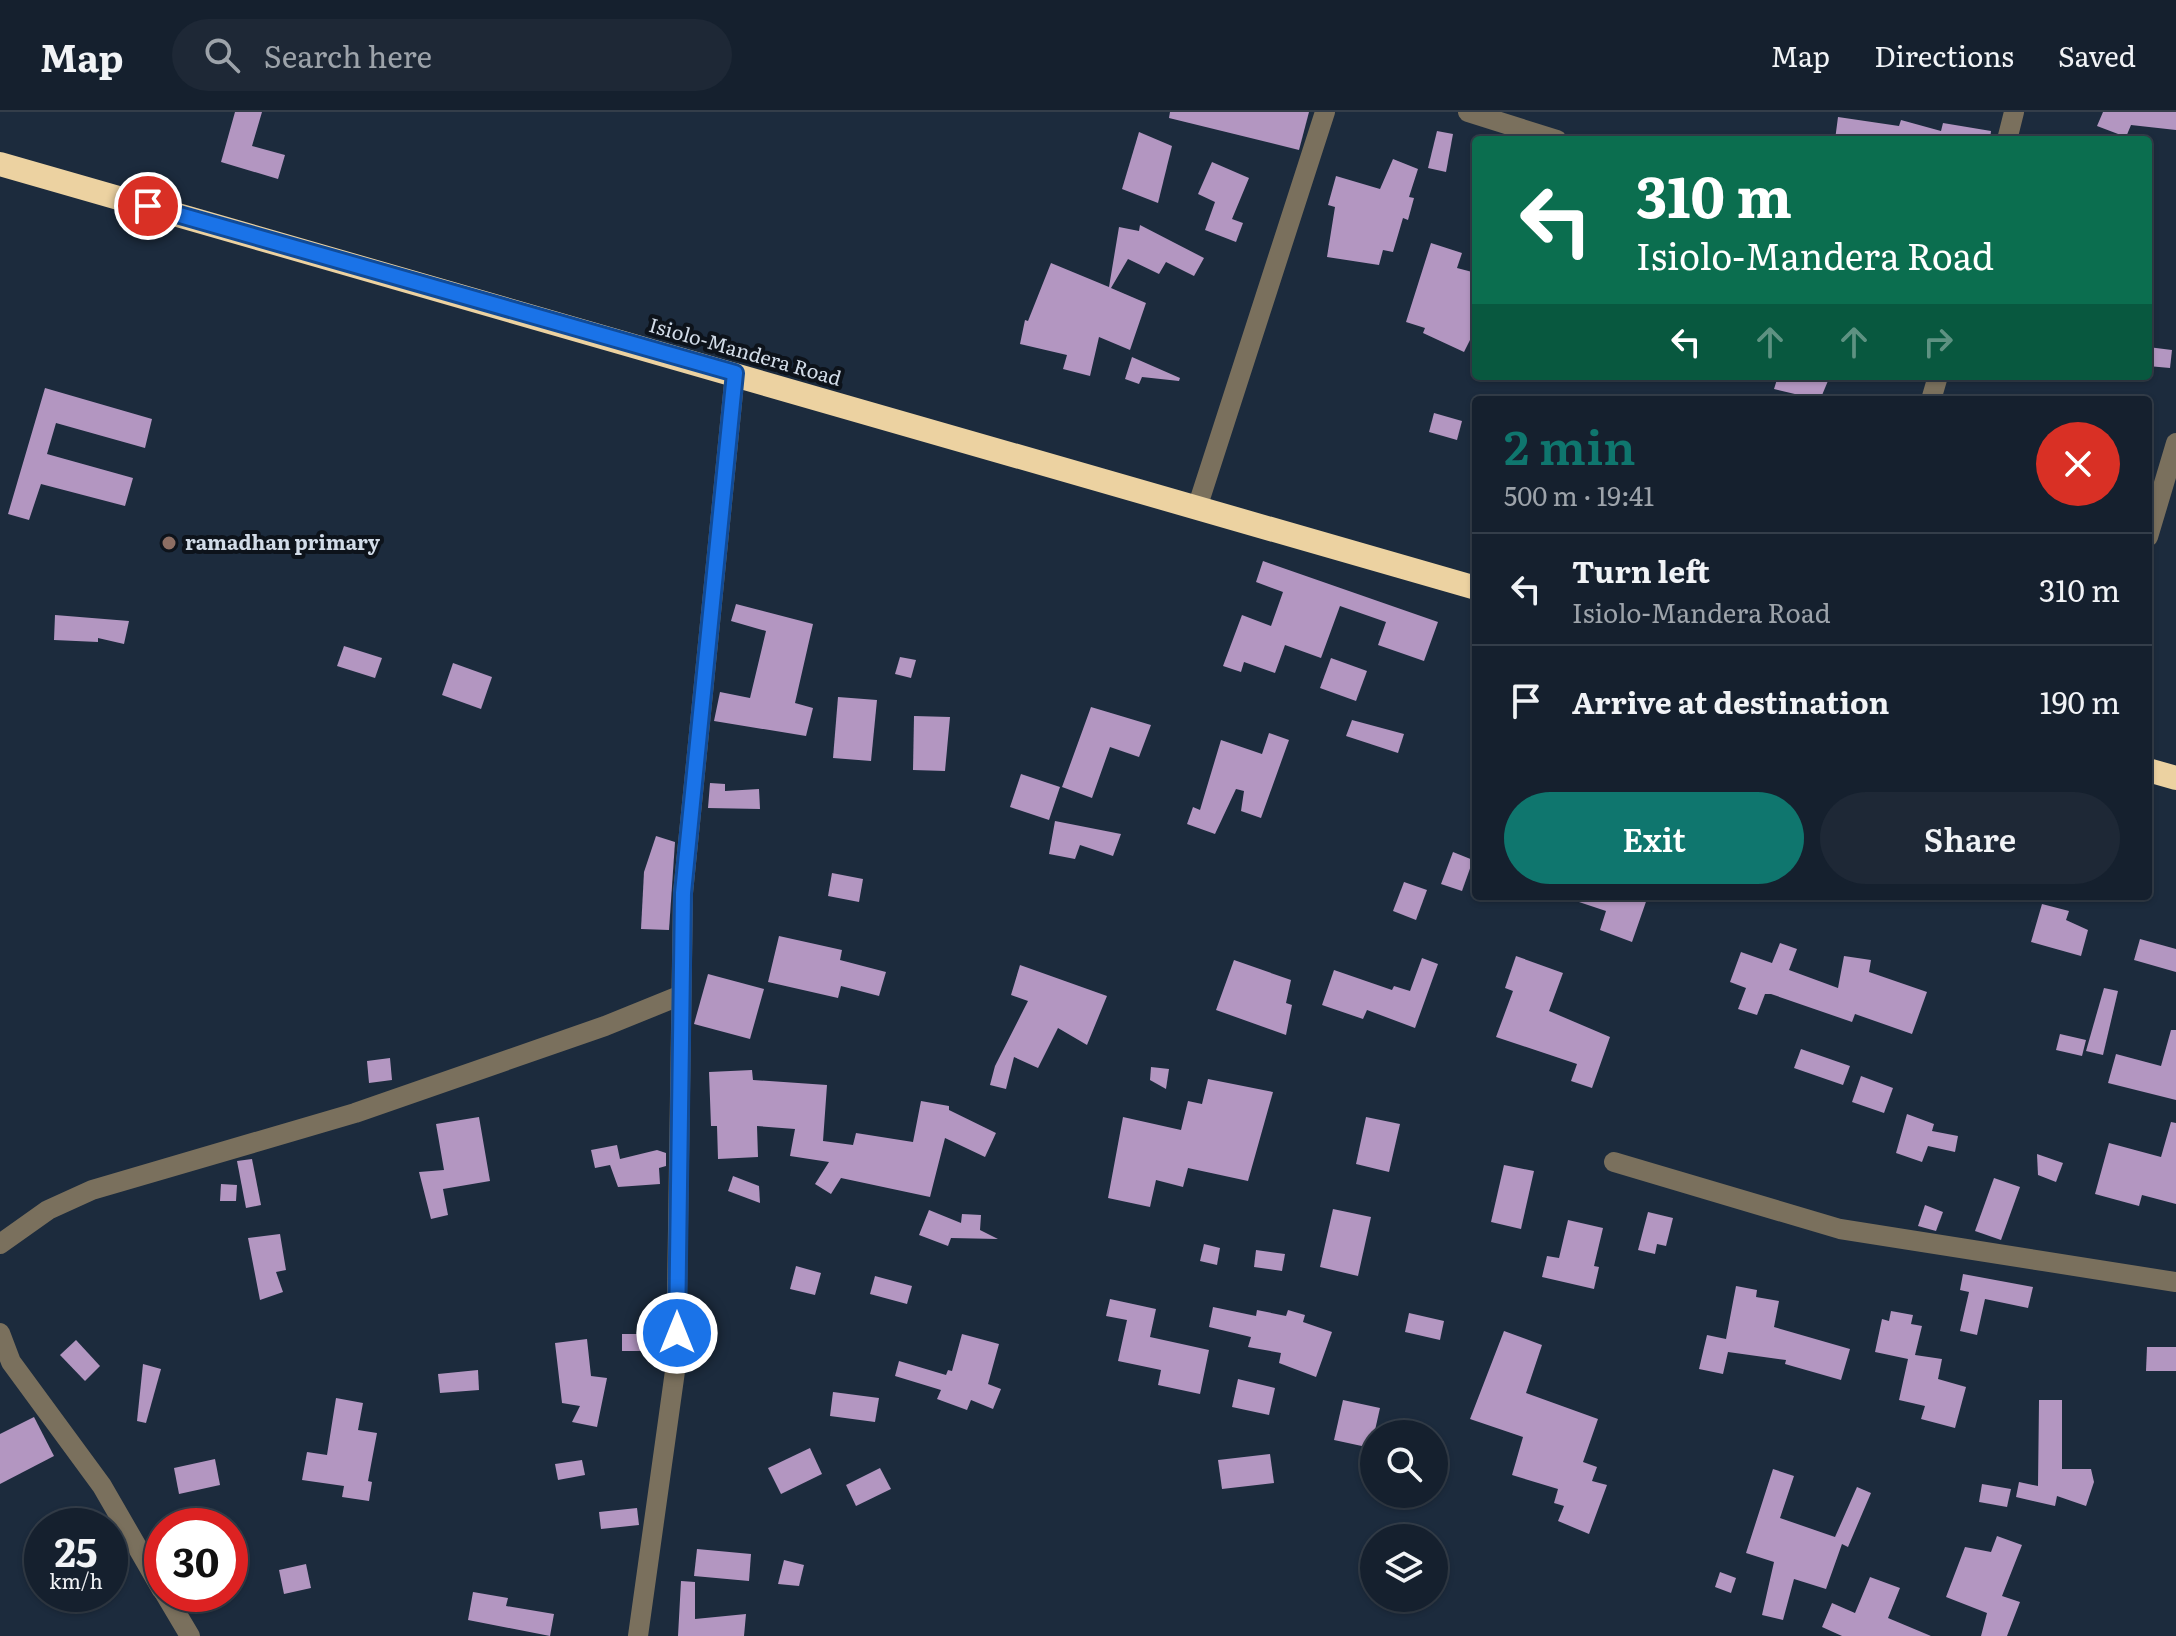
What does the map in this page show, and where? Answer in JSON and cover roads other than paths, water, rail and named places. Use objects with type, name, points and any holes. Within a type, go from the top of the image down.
[{"type":"highway","name":"Isiolo-Mandera Road","points":[[0,164],[1472,587]]},
{"type":"highway","points":[[2152,771],[2176,778]]},
{"type":"street","points":[[1197,508],[1325,112]]},
{"type":"street","points":[[1468,112],[1544,136]]},
{"type":"street","points":[[2008,136],[2014,112]]},
{"type":"street","points":[[638,1636],[676,1364],[679,996],[684,879],[735,373]]},
{"type":"street","points":[[2152,524],[2176,443]]},
{"type":"street","points":[[0,1244],[48,1210],[92,1190],[355,1113],[605,1026],[679,996]]},
{"type":"street","points":[[1614,1162],[1840,1229],[2176,1282]]},
{"type":"street","points":[[0,1333],[11,1362],[102,1486],[144,1559]]},
{"type":"street","points":[[175,1612],[190,1636]]},
{"type":"place","name":"ramadhan primary","points":[[169,543]]}]
